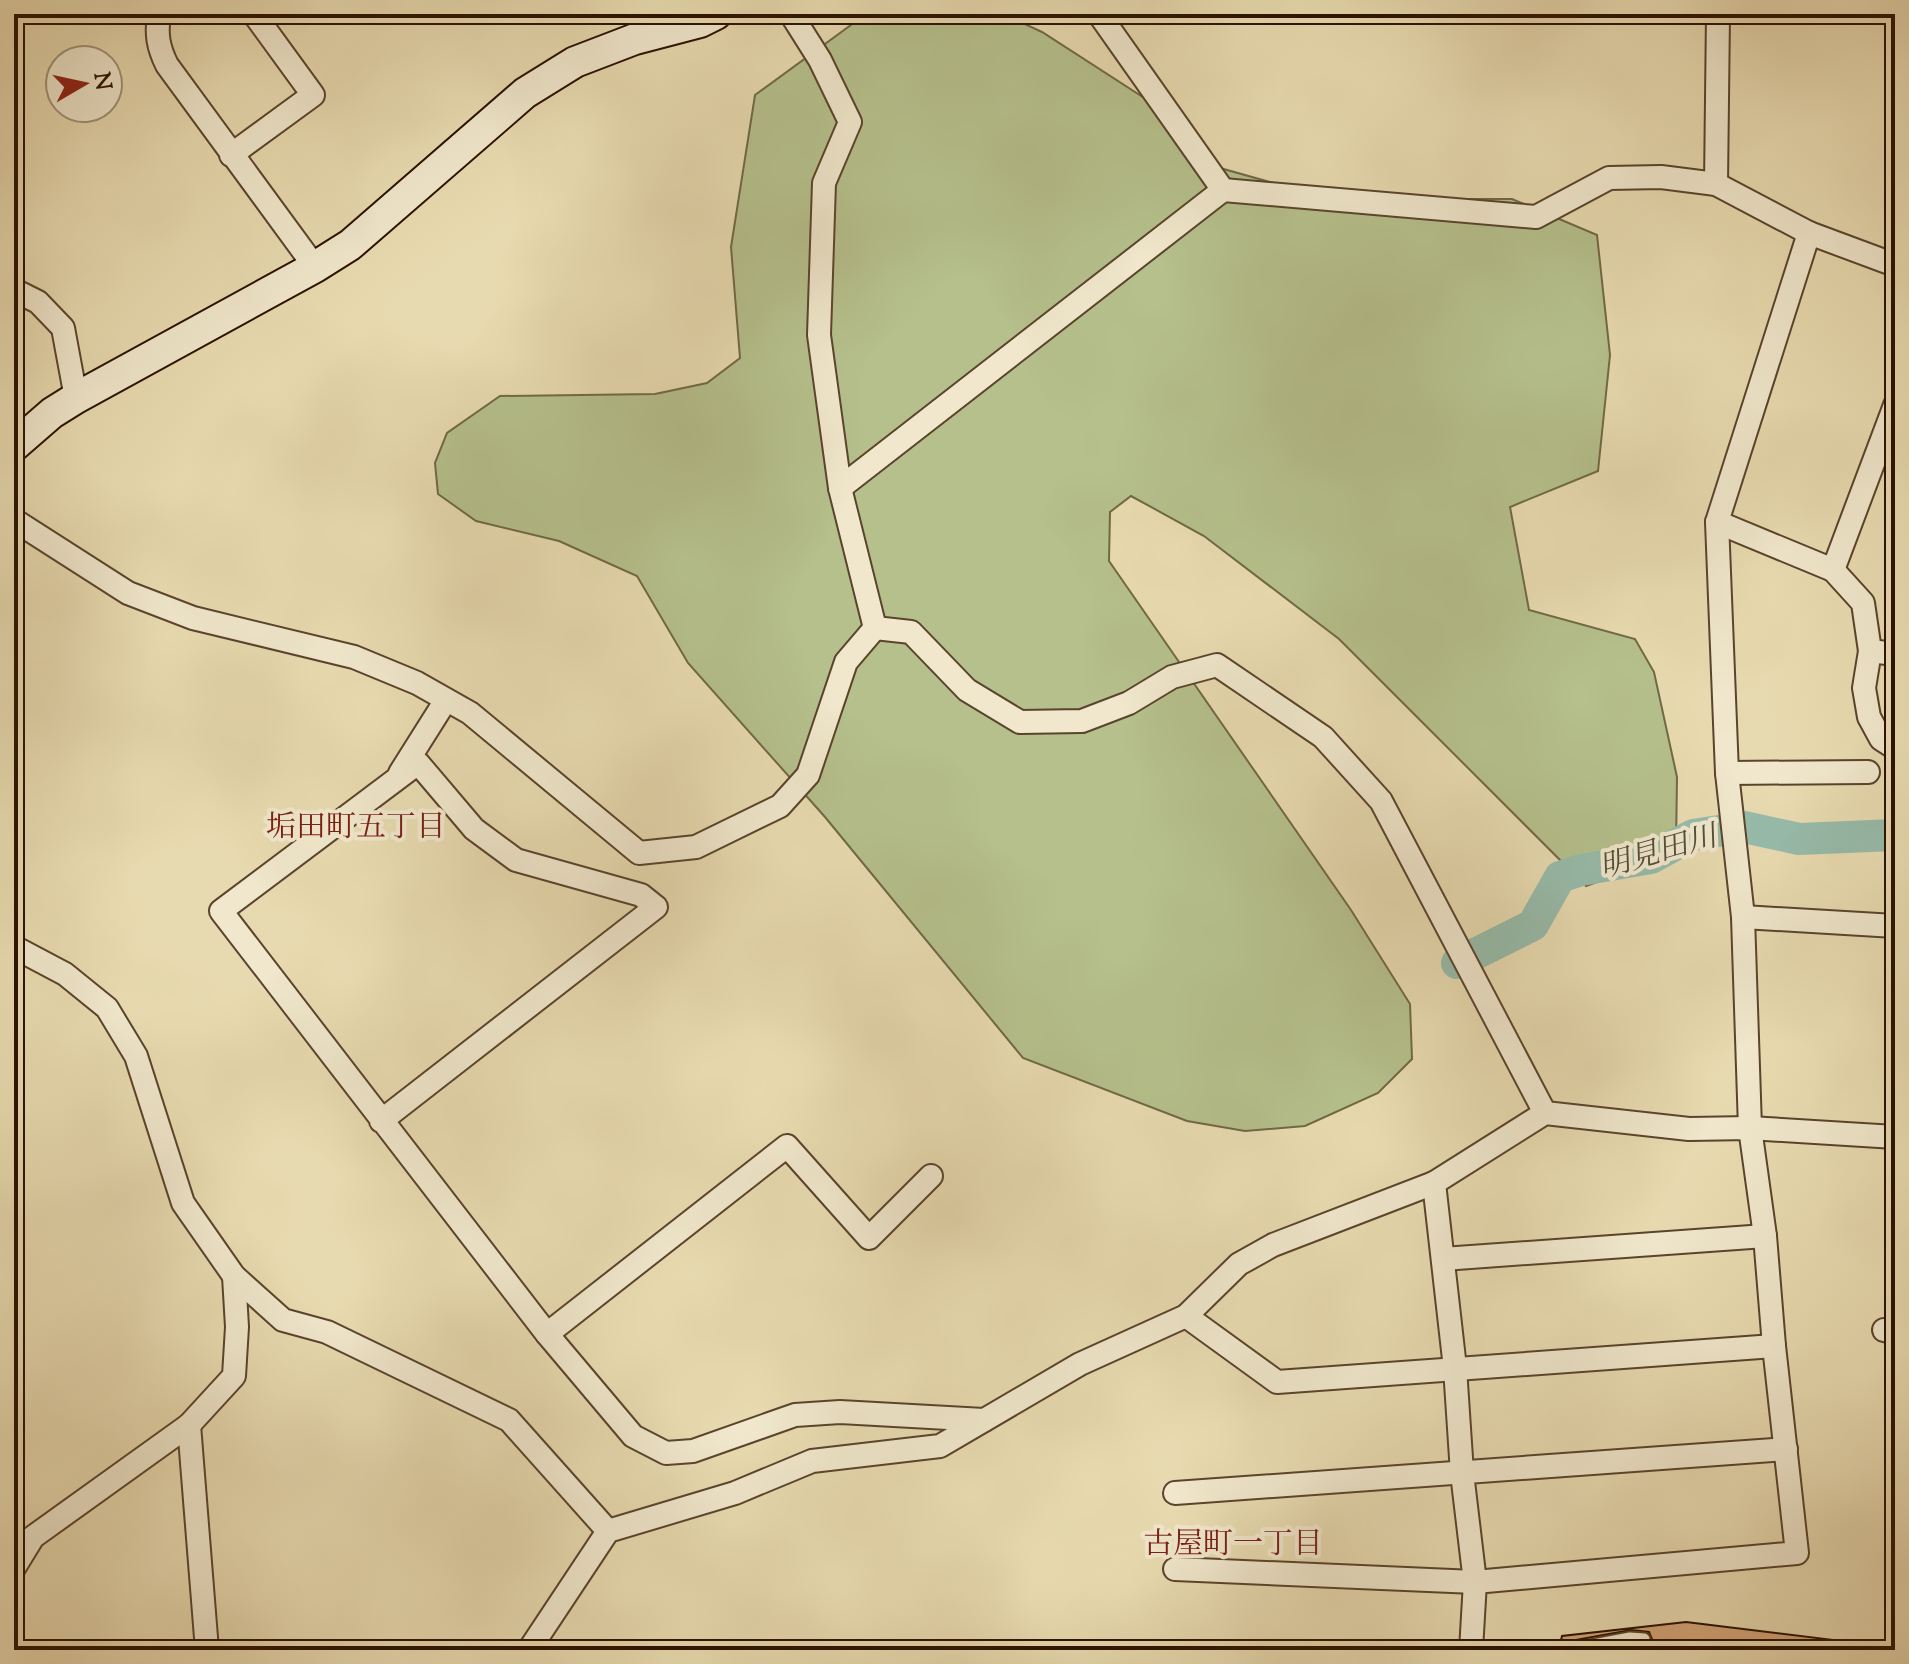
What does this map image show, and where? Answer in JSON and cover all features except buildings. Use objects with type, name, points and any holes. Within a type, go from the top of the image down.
[{"type":"street","points":[[159,14],[156,32],[158,48],[167,65],[315,267]]},
{"type":"street","points":[[231,155],[313,95],[254,14]]},
{"type":"street","points":[[14,446],[52,413],[76,398],[350,245],[525,93],[575,62],[635,39],[700,22],[716,14]]},
{"type":"street","points":[[791,14],[820,60],[850,122],[824,183],[819,335],[840,488],[875,628]]},
{"type":"street","points":[[1099,14],[1223,190]]},
{"type":"street","points":[[1716,184],[1718,14]]},
{"type":"street","points":[[840,488],[1223,190],[1536,217],[1609,178],[1661,177],[1716,184],[1809,233],[1895,265]]},
{"type":"street","points":[[1175,1569],[1475,1582],[1797,1553],[1765,1236],[1750,1128],[1743,917],[1727,773],[1717,522],[1809,233]]},
{"type":"street","points":[[14,290],[38,302],[63,328],[76,398]]},
{"type":"street","points":[[1833,570],[1895,405]]},
{"type":"street","points":[[14,520],[128,593],[193,618],[354,657],[417,683],[470,713],[639,853],[696,847],[780,806],[808,775],[846,662],[875,628]]},
{"type":"street","points":[[1717,522],[1833,570],[1863,603],[1870,651],[1864,688],[1869,717],[1881,739],[1895,748]]},
{"type":"street","points":[[875,628],[911,632],[967,690],[1020,722],[1082,721],[1129,703],[1172,677],[1217,665],[1323,737],[1381,801],[1545,1113]]},
{"type":"street","points":[[1870,651],[1895,654]]},
{"type":"street","points":[[395,779],[446,700]]},
{"type":"street","points":[[381,1121],[656,907],[641,895],[516,860],[474,829],[418,763],[221,911],[381,1121],[547,1334],[633,1436],[666,1453],[693,1451],[795,1415],[840,1412],[984,1420]]},
{"type":"street","points":[[1727,773],[1868,772]]},
{"type":"street","points":[[1743,917],[1895,926]]},
{"type":"street","points":[[14,947],[65,974],[107,1008],[136,1056],[183,1203],[234,1276],[283,1320],[327,1332],[509,1420],[608,1531]]},
{"type":"street","points":[[529,1650],[608,1531],[735,1493],[812,1461],[940,1446],[1080,1364],[1186,1316],[1239,1264],[1273,1245],[1434,1183],[1545,1113],[1689,1129],[1750,1128],[1895,1137]]},
{"type":"street","points":[[547,1334],[787,1146],[869,1238],[931,1176]]},
{"type":"street","points":[[1434,1183],[1475,1582],[1471,1650]]},
{"type":"street","points":[[1443,1259],[1765,1236]]},
{"type":"street","points":[[14,1568],[33,1537],[189,1425],[234,1376],[237,1327],[234,1276]]},
{"type":"street","points":[[1186,1316],[1277,1382],[1774,1346]]},
{"type":"street","points":[[189,1425],[207,1650]]},
{"type":"street","points":[[1175,1493],[1786,1449]]},
{"type":"lane","points":[[1567,1650],[1630,1638],[1644,1639]]},
{"type":"green space","points":[[866,14],[1003,14],[1042,32],[1152,103],[1213,166],[1330,199],[1512,199],[1597,235],[1610,355],[1598,471],[1510,507],[1529,610],[1635,639],[1654,672],[1677,777],[1676,846],[1653,861],[1586,886],[1339,639],[1204,536],[1131,496],[1110,512],[1109,561],[1351,910],[1410,1004],[1412,1059],[1378,1093],[1305,1126],[1245,1131],[1187,1121],[1023,1058],[825,817],[688,663],[637,576],[559,541],[476,521],[438,494],[435,463],[447,433],[500,396],[655,394],[707,383],[740,358],[731,247],[755,95]]},
{"type":"waterway","name":"明見田川","points":[[1457,963],[1533,925],[1560,877],[1581,870],[1651,858],[1693,835],[1744,827],[1799,839],[1895,835]]},
{"type":"district","name":"垢田町五丁目","points":[[356,826]]},
{"type":"district","name":"古屋町一丁目","points":[[1233,1543]]}]
